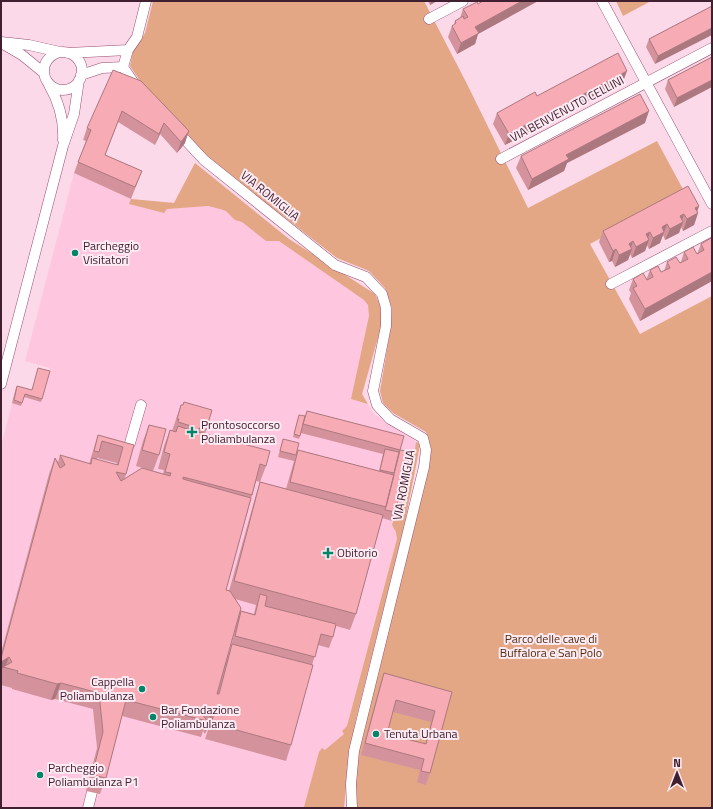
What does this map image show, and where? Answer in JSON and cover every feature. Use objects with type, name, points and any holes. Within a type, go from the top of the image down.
[{"type":"street","points":[[123,67],[128,50],[137,37],[146,1]]},
{"type":"street","points":[[429,19],[463,1]]},
{"type":"street","points":[[602,1],[712,204]]},
{"type":"street","points":[[1,42],[29,45],[64,53],[77,59],[82,70],[74,114],[63,146],[1,384]]},
{"type":"street","points":[[1,42],[22,55],[44,73]]},
{"type":"street","name":"VIA BENVENUTO CELLINI","points":[[501,159],[712,48]]},
{"type":"street","points":[[63,146],[64,133],[61,114],[55,95],[48,84],[44,73],[46,62],[54,54],[128,50]]},
{"type":"street","points":[[48,84],[59,90],[65,90],[71,88],[80,78],[102,68],[123,67]]},
{"type":"street","points":[[123,67],[140,91]]},
{"type":"street","name":"VIA ROMIGLIA","points":[[172,125],[204,160],[335,265],[366,277],[382,294],[386,308],[386,326],[373,391],[377,405],[390,419],[423,438],[426,450],[424,467],[354,751],[351,784],[352,808]]},
{"type":"street","points":[[611,284],[712,231]]},
{"type":"street","points":[[130,443],[141,405]]},
{"type":"street","points":[[88,808],[92,792]]},
{"type":"shaded area","points":[[195,163],[289,239],[375,294],[380,305],[381,327],[362,395],[374,414],[420,444],[404,527],[356,719],[349,756],[344,808],[1,808],[1,446],[16,388],[31,393],[37,371],[49,373],[50,368],[25,361],[74,173],[131,199],[174,203]]},
{"type":"green space","name":"Parco delle cave di Buffalora e San Polo","points":[[153,1],[424,1],[528,208],[657,141],[685,193],[590,244],[640,334],[712,296],[712,808],[356,808],[355,784],[357,753],[404,569],[428,468],[431,448],[426,432],[393,413],[383,403],[380,391],[391,326],[392,308],[385,288],[369,271],[337,258],[207,157],[140,81],[130,66],[133,51],[145,33]]},
{"type":"green space","points":[[616,1],[651,1],[623,16]]},
{"type":"green space","points":[[195,163],[289,239],[375,294],[380,305],[381,327],[362,394],[368,404],[351,399],[369,316],[368,305],[364,300],[279,241],[266,241],[242,222],[235,220],[226,211],[208,206],[167,209],[164,213],[129,204],[131,199],[174,203]]},
{"type":"green space","points":[[416,442],[420,444],[404,527],[356,719],[349,756],[344,808],[304,807],[319,752],[322,748],[325,750],[344,734],[342,731],[347,726],[397,539],[396,532],[392,525],[414,456]]},
{"type":"building","points":[[483,1],[522,1],[475,27],[479,33],[461,43],[452,26],[456,23],[455,21],[463,16],[464,19],[468,17],[463,9],[477,2],[478,4]]},
{"type":"building","points":[[712,6],[712,28],[658,56],[649,39]]},
{"type":"building","points":[[618,53],[627,71],[509,134],[497,113],[535,92],[537,96]]},
{"type":"building","points":[[712,57],[712,80],[677,98],[668,80]]},
{"type":"building","points":[[113,70],[141,81],[189,131],[181,142],[164,123],[159,134],[122,111],[105,155],[142,171],[135,187],[78,162],[91,130],[87,128]]},
{"type":"building","points":[[640,94],[649,111],[566,155],[569,159],[532,179],[521,156]]},
{"type":"building","points":[[688,186],[699,206],[695,208],[698,213],[687,219],[684,214],[680,216],[683,222],[670,229],[667,224],[662,227],[664,232],[653,238],[650,232],[646,234],[649,240],[636,247],[633,241],[629,244],[632,249],[619,255],[616,249],[613,251],[603,231]]},
{"type":"building","points":[[711,238],[712,272],[645,309],[633,288],[637,286],[633,279],[643,273],[647,280],[653,277],[650,270],[658,266],[661,272],[670,268],[667,262],[676,257],[680,263],[688,259],[684,252],[693,247],[697,254],[704,250],[701,244]]},
{"type":"building","points":[[38,368],[50,371],[42,399],[25,394],[22,403],[14,400],[17,386],[32,390]]},
{"type":"building","points":[[184,402],[212,410],[206,430],[199,428],[198,432],[270,451],[266,466],[260,464],[252,495],[183,477],[183,479],[251,498],[226,590],[230,591],[241,608],[217,694],[219,694],[232,644],[313,665],[291,745],[211,723],[214,714],[212,713],[211,718],[205,709],[201,712],[207,721],[126,700],[106,778],[92,775],[103,732],[99,693],[61,683],[57,684],[17,673],[18,671],[3,667],[12,662],[9,657],[1,662],[1,658],[55,458],[60,468],[65,465],[60,455],[91,464],[92,458],[118,465],[123,447],[102,441],[99,452],[94,451],[98,435],[134,445],[126,474],[116,472],[121,481],[142,468],[170,476],[171,473],[165,472],[170,454],[164,452],[170,430],[176,432],[178,426],[190,430],[191,426],[178,422],[179,419],[177,419],[181,405],[183,405]]},
{"type":"building","points":[[307,411],[404,436],[400,450],[303,424]]},
{"type":"building","points":[[299,415],[305,416],[300,436],[294,434]]},
{"type":"building","points":[[149,425],[166,429],[159,455],[142,450]]},
{"type":"building","points":[[283,439],[299,443],[296,455],[280,451]]},
{"type":"building","points":[[385,449],[399,452],[394,473],[380,470]]},
{"type":"building","points":[[298,450],[394,475],[386,507],[290,482]]},
{"type":"building","points":[[400,450],[411,452],[395,512],[385,510]]},
{"type":"building","points":[[260,482],[383,515],[356,614],[234,581]]},
{"type":"building","points":[[260,594],[267,596],[265,606],[336,624],[333,637],[321,634],[315,657],[235,636],[241,611],[255,615]]},
{"type":"building","name":"Tenuta Urbana","points":[[384,673],[452,692],[430,773],[421,771],[424,759],[365,743]],"holes":[[[396,700],[435,711],[426,744],[387,734]]]},
{"type":"place","name":"Parcheggio Visitatori","points":[[75,253]]},
{"type":"place","name":"Prontosoccorso Poliambulanza","points":[[192,432]]},
{"type":"place","name":"Obitorio","points":[[328,553]]},
{"type":"place","name":"Cappella Poliambulanza","points":[[142,689]]},
{"type":"place","name":"Bar Fondazione Poliambulanza","points":[[153,717]]},
{"type":"place","name":"Tenuta Urbana","points":[[376,734]]},
{"type":"place","name":"Parcheggio Poliambulanza P1","points":[[40,775]]}]
